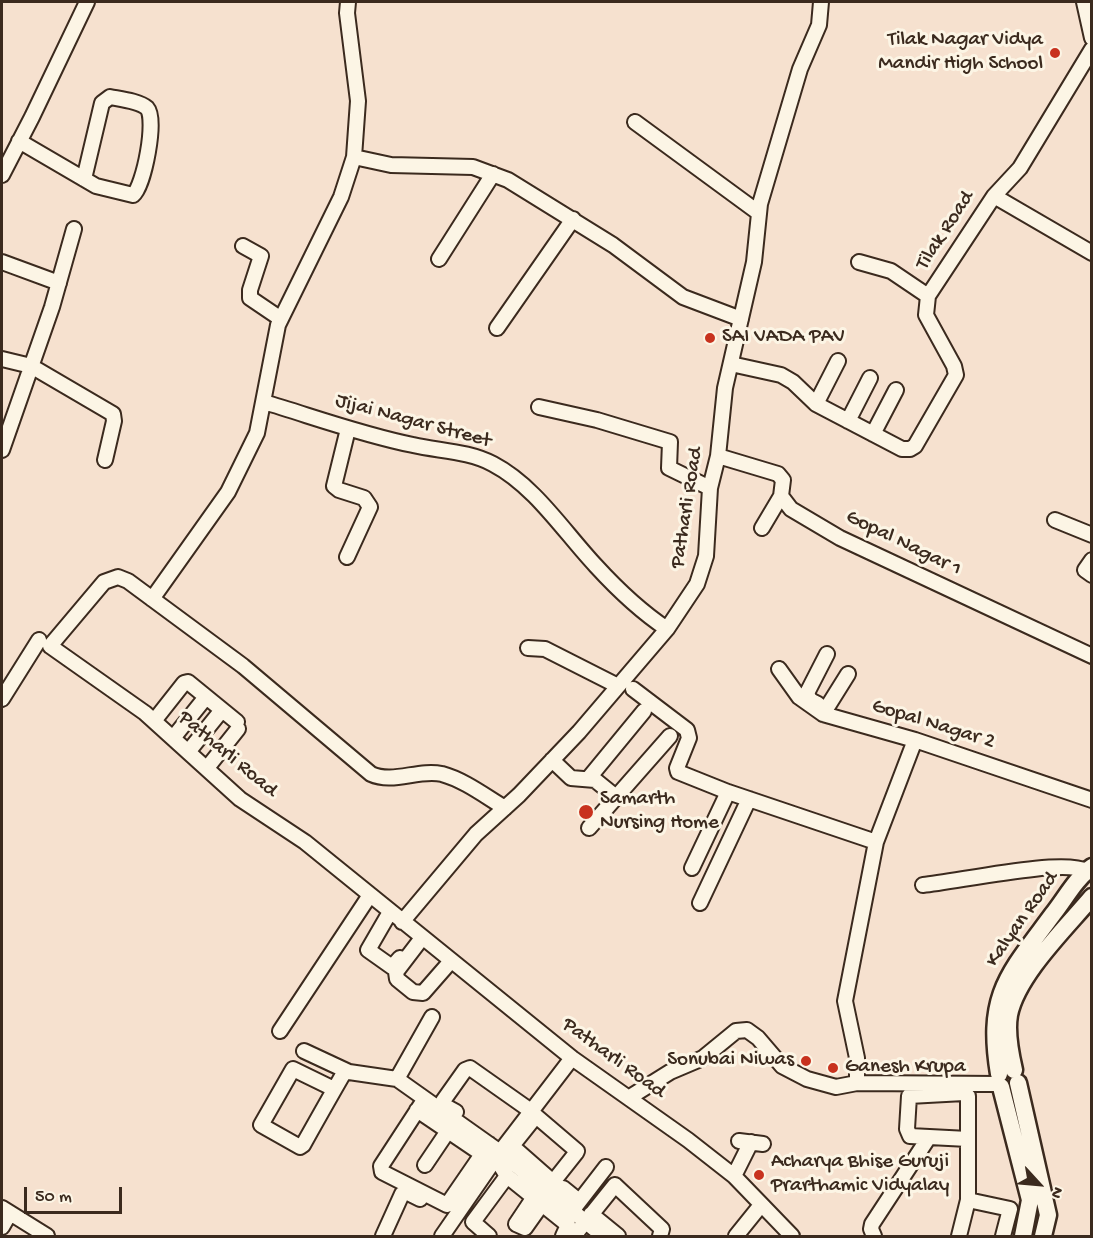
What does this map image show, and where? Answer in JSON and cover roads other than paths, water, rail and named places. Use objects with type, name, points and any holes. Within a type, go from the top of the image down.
[{"type":"main road","name":"Kalyan Road","points":[[1043,1236],[1048,1215],[994,1042],[995,1011],[1009,973],[1089,869]]},
{"type":"main road","name":"Kalyan Road","points":[[1023,1236],[1030,1200],[1006,1080],[1009,1014],[1023,982],[1092,897]]},
{"type":"street","points":[[2,175],[87,2]]},
{"type":"street","points":[[152,599],[228,492],[257,433],[282,319],[341,197],[354,157],[358,101],[347,13],[348,2]]},
{"type":"street","name":"Patharli Road","points":[[402,922],[476,834],[552,760],[668,629],[697,584],[706,556],[710,488],[718,456],[731,364],[754,262],[759,213],[800,69],[819,24],[821,2]]},
{"type":"street","points":[[1084,2],[1092,38]]},
{"type":"street","name":"Tilak Road","points":[[873,434],[902,449],[915,446],[956,375],[954,366],[926,315],[928,296],[994,196],[1020,168],[1092,49]]},
{"type":"street","points":[[19,141],[84,179],[111,191],[133,195],[141,186],[151,122],[148,110],[144,106],[110,97],[102,103],[84,179]]},
{"type":"street","points":[[635,122],[759,213]]},
{"type":"street","points":[[354,157],[391,165],[473,167],[508,180],[613,245],[683,297],[741,319]]},
{"type":"street","points":[[439,259],[493,174]]},
{"type":"street","points":[[994,196],[1092,253]]},
{"type":"street","points":[[497,328],[573,219]]},
{"type":"street","points":[[2,450],[59,283],[74,229]]},
{"type":"street","points":[[243,246],[261,256],[250,290],[250,298],[282,319]]},
{"type":"street","points":[[2,262],[59,283]]},
{"type":"street","points":[[859,262],[891,271],[928,296]]},
{"type":"street","points":[[2,359],[31,366],[113,414],[114,421],[105,460]]},
{"type":"street","points":[[816,404],[838,361]]},
{"type":"street","points":[[731,364],[781,375],[793,382],[816,404],[873,434],[896,390]]},
{"type":"street","points":[[847,420],[867,380]]},
{"type":"street","name":"Jijai Nagar Street","points":[[264,402],[348,429],[414,446],[450,451],[492,464],[524,486],[595,566],[639,610],[668,629]]},
{"type":"street","points":[[539,407],[597,420],[670,442],[669,468],[710,488]]},
{"type":"street","points":[[347,556],[370,507],[364,498],[339,490],[334,486],[348,429]]},
{"type":"street","name":"Gopal Nagar 1","points":[[718,456],[778,474],[783,480],[781,496],[791,509],[840,538],[1092,657]]},
{"type":"street","points":[[762,528],[781,496]]},
{"type":"street","points":[[1055,520],[1092,535]]},
{"type":"street","points":[[1092,560],[1085,570],[1092,575]]},
{"type":"street","points":[[2,699],[44,643],[110,578],[118,577],[128,581],[243,666],[371,774],[381,778],[441,774],[505,808]]},
{"type":"street","name":"Patharli Road","points":[[44,643],[154,721],[240,799],[305,842],[572,1058],[630,1097],[734,1176],[792,1236]]},
{"type":"street","points":[[528,648],[545,649],[618,686]]},
{"type":"street","points":[[827,654],[807,697],[825,711],[848,674]]},
{"type":"street","name":"Gopal Nagar 2","points":[[779,669],[799,697],[825,711],[1092,800]]},
{"type":"street","points":[[154,721],[184,683],[188,682],[222,710],[238,726],[207,768]]},
{"type":"street","points":[[633,689],[687,730],[689,738],[678,765],[678,772],[728,792],[876,842]]},
{"type":"street","points":[[173,738],[206,697]]},
{"type":"street","points":[[188,752],[222,710]]},
{"type":"street","points":[[588,779],[644,711]]},
{"type":"street","points":[[589,828],[670,736]]},
{"type":"street","points":[[857,1083],[857,1058],[845,1001],[876,842],[915,740]]},
{"type":"street","points":[[657,750],[678,765]]},
{"type":"street","points":[[552,760],[574,780],[588,779],[598,782],[616,797]]},
{"type":"street","points":[[692,868],[728,792]]},
{"type":"street","points":[[700,903],[749,799]]},
{"type":"street","points":[[923,885],[1048,867],[1089,869]]},
{"type":"street","points":[[280,1031],[370,895]]},
{"type":"street","points":[[390,912],[368,946],[369,952],[394,967],[420,936]]},
{"type":"street","points":[[420,936],[396,972],[397,979],[413,992],[423,993],[451,961]]},
{"type":"street","points":[[397,1079],[432,1017]]},
{"type":"street","points":[[630,1097],[670,1072],[703,1058],[736,1031],[747,1030],[782,1066],[807,1079],[836,1087],[857,1083],[964,1093],[968,1096],[968,1200],[959,1236]]},
{"type":"street","points":[[303,1051],[345,1071],[397,1079],[421,1105],[457,1124],[554,1187],[576,1206],[603,1236]]},
{"type":"street","points":[[421,1105],[381,1166],[382,1172],[447,1205],[490,1146],[531,1111],[572,1058]]},
{"type":"street","points":[[457,1124],[443,1103],[468,1068],[531,1111]]},
{"type":"street","points":[[334,1089],[293,1069],[261,1125],[300,1147],[345,1071]]},
{"type":"street","points":[[968,1139],[910,1136],[907,1133],[908,1100],[911,1094],[1006,1080]]},
{"type":"street","points":[[529,1169],[512,1146],[537,1116],[578,1150],[554,1187]]},
{"type":"street","points":[[425,1165],[457,1124]]},
{"type":"street","points":[[874,1236],[871,1229],[872,1224],[929,1137]]},
{"type":"street","points":[[734,1176],[751,1142]]},
{"type":"street","points":[[490,1146],[507,1176],[568,1225],[573,1236],[613,1186],[617,1185],[662,1228],[660,1236]]},
{"type":"street","points":[[442,1236],[490,1146]]},
{"type":"street","points":[[576,1206],[606,1167]]},
{"type":"street","points":[[489,1236],[472,1222],[507,1176]]},
{"type":"street","points":[[384,1236],[404,1192],[453,1217]]},
{"type":"street","points":[[968,1200],[1010,1209],[1003,1236]]},
{"type":"street","points":[[735,1236],[761,1205]]},
{"type":"street","points":[[2,1227],[5,1211],[47,1236]]},
{"type":"street","points":[[588,1218],[618,1236]]},
{"type":"place","name":"Tilak Nagar Vidya Mandir High School","points":[[1055,53]]},
{"type":"place","name":"SAI VADA PAV","points":[[710,338]]},
{"type":"place","name":"Samarth Nursing Home","points":[[586,812]]},
{"type":"place","name":"Sonubai Niwas","points":[[806,1061]]},
{"type":"place","name":"Ganesh Krupa","points":[[833,1068]]},
{"type":"place","name":"Acharya Bhise Guruji Prarthamic Vidyalay","points":[[759,1175]]}]
